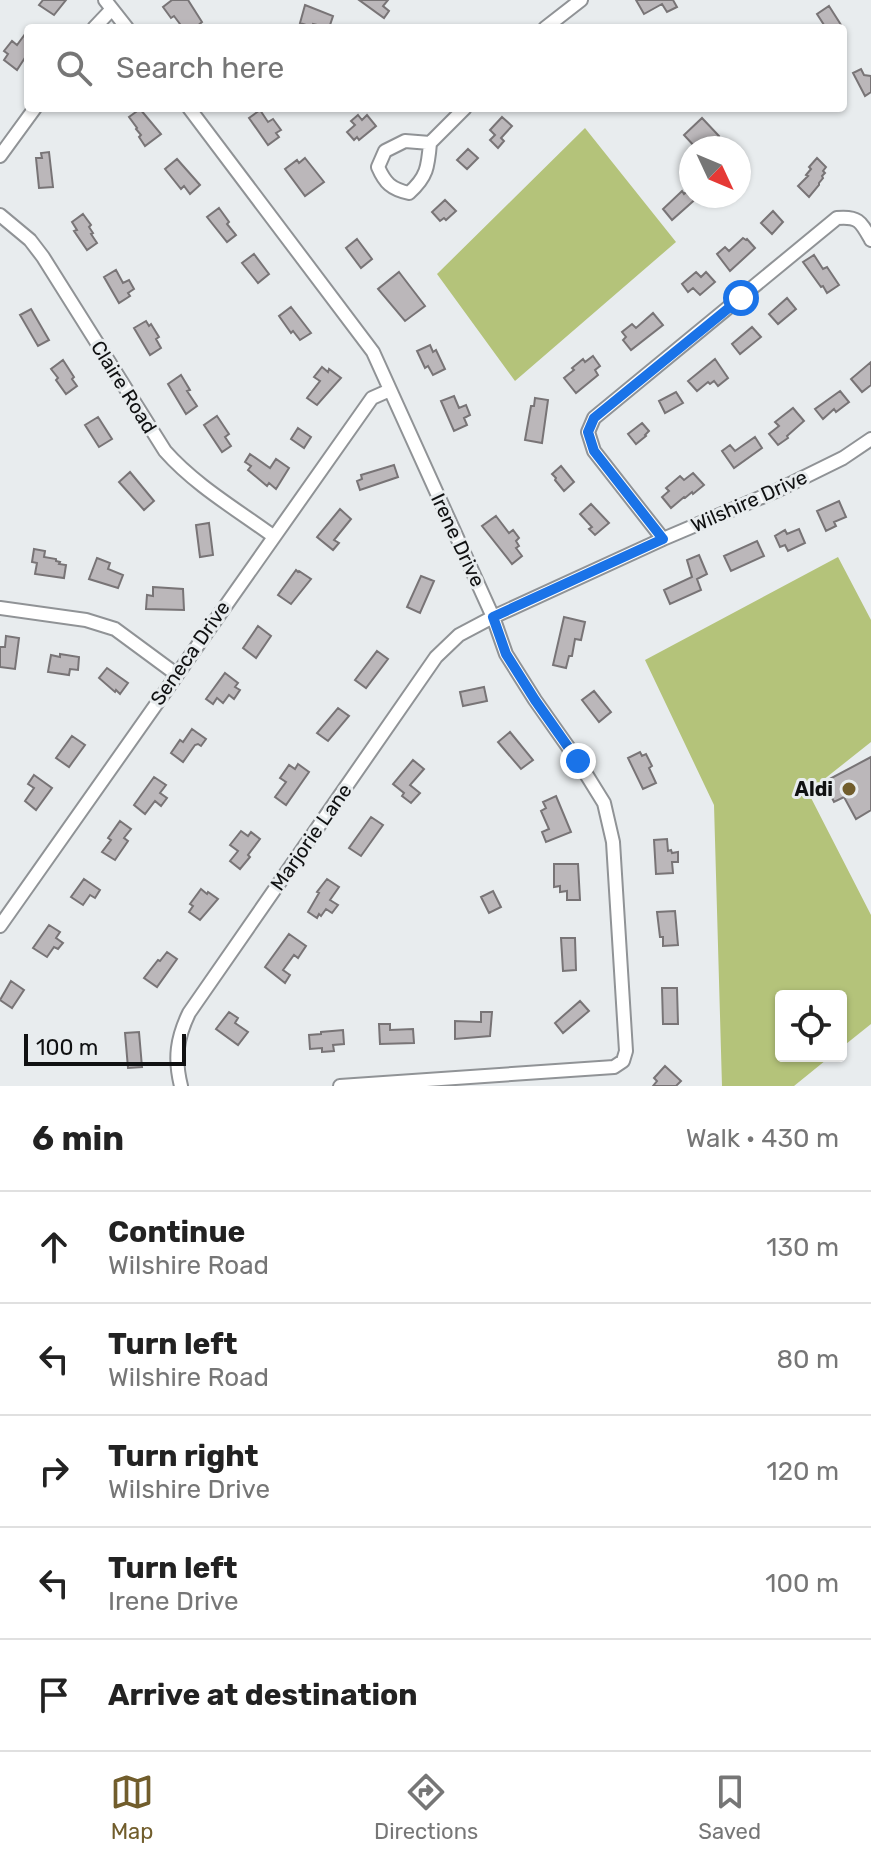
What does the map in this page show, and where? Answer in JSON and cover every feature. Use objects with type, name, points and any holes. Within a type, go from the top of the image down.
[{"type":"street","points":[[550,24],[581,0]]},
{"type":"street","points":[[97,24],[109,5],[124,24]]},
{"type":"street","points":[[0,156],[32,112]]},
{"type":"street","name":"Irene Drive","points":[[192,112],[373,352],[493,617],[506,654],[594,785],[610,820],[626,1051],[623,1061],[614,1067],[340,1086]]},
{"type":"street","points":[[430,143],[405,141],[385,151],[378,167],[384,181],[395,190],[409,193],[422,181],[430,143],[461,112]]},
{"type":"street","name":"Claire Road","points":[[0,215],[30,240],[43,257],[165,451],[195,480],[273,536]]},
{"type":"street","points":[[663,539],[594,451],[588,432],[594,418],[837,218],[850,217],[861,222],[871,240]]},
{"type":"street","name":"Seneca Drive","points":[[0,926],[372,398],[390,390]]},
{"type":"street","name":"Wilshire Drive","points":[[493,617],[776,491],[843,458],[871,439]]},
{"type":"street","points":[[0,608],[86,620],[115,629],[176,674]]},
{"type":"street","name":"Marjorie Lane","points":[[181,1086],[177,1051],[179,1034],[189,1013],[436,657],[459,635],[493,617]]},
{"type":"green space","points":[[585,128],[676,242],[515,381],[437,274]]},
{"type":"green space","points":[[838,557],[871,620],[871,742],[808,792],[871,915],[871,1024],[847,1043],[847,990],[775,990],[775,1062],[824,1062],[794,1086],[722,1086],[714,805],[645,660]]},
{"type":"building","points":[[43,0],[66,0],[54,15],[39,5]]},
{"type":"building","points":[[172,0],[188,0],[202,22],[180,24],[163,7]]},
{"type":"building","points":[[359,0],[388,0],[383,6],[389,11],[384,18]]},
{"type":"building","points":[[636,0],[673,0],[677,7],[667,12],[662,4],[644,14]]},
{"type":"building","points":[[305,5],[333,16],[330,24],[300,23]]},
{"type":"building","points":[[829,6],[840,24],[823,24],[817,14]]},
{"type":"building","points":[[24,35],[24,59],[17,70],[4,60],[8,54],[4,51],[12,41],[17,45]]},
{"type":"building","points":[[861,69],[864,75],[871,76],[871,92],[865,96],[853,73]]},
{"type":"building","points":[[143,112],[161,134],[145,146],[129,117]]},
{"type":"building","points":[[261,112],[268,122],[273,119],[281,130],[276,133],[279,137],[268,145],[249,118]]},
{"type":"building","points":[[358,115],[362,120],[367,115],[376,126],[359,140],[357,137],[354,140],[347,132],[355,125],[351,121]]},
{"type":"building","points":[[502,117],[512,126],[501,138],[504,141],[498,148],[490,140],[495,135],[490,130]]},
{"type":"building","points":[[702,118],[719,136],[685,136]]},
{"type":"building","points":[[468,149],[478,158],[467,169],[457,160]]},
{"type":"building","points":[[49,152],[53,187],[39,188],[36,158],[42,158],[41,153]]},
{"type":"building","points":[[305,158],[324,182],[305,196],[285,169]]},
{"type":"building","points":[[817,158],[826,167],[825,173],[809,197],[798,186],[808,176],[809,167]]},
{"type":"building","points":[[177,159],[200,185],[190,194],[184,186],[181,189],[165,169]]},
{"type":"building","points":[[679,194],[679,208],[686,208],[672,220],[663,209]]},
{"type":"building","points":[[445,200],[456,211],[440,221],[432,212]]},
{"type":"building","points":[[219,208],[236,235],[227,242],[207,217]]},
{"type":"building","points":[[773,211],[783,222],[772,234],[761,223]]},
{"type":"building","points":[[83,214],[91,225],[91,234],[97,243],[87,250],[74,231],[77,230],[72,222]]},
{"type":"building","points":[[743,238],[755,248],[730,271],[717,254],[725,247],[729,251]]},
{"type":"building","points":[[357,239],[372,259],[361,268],[346,248]]},
{"type":"building","points":[[254,254],[269,274],[258,283],[242,263]]},
{"type":"building","points":[[814,255],[839,285],[827,293],[803,262]]},
{"type":"building","points":[[116,270],[123,283],[129,280],[134,289],[119,303],[104,277]]},
{"type":"building","points":[[399,272],[425,306],[405,321],[378,289]]},
{"type":"building","points":[[696,272],[701,277],[706,272],[715,282],[700,295],[693,288],[688,292],[682,284]]},
{"type":"building","points":[[787,298],[796,309],[778,324],[769,314]]},
{"type":"building","points":[[291,307],[311,333],[300,340],[279,316]]},
{"type":"building","points":[[31,309],[49,340],[38,346],[20,315]]},
{"type":"building","points":[[653,313],[663,325],[631,350],[623,340],[626,337],[622,332],[632,324],[636,328]]},
{"type":"building","points":[[146,321],[159,337],[156,339],[161,348],[150,355],[134,328]]},
{"type":"building","points":[[752,327],[761,337],[740,354],[732,344]]},
{"type":"building","points":[[430,345],[433,352],[436,350],[445,369],[433,375],[428,366],[425,368],[417,351]]},
{"type":"building","points":[[593,356],[600,366],[595,370],[598,375],[576,393],[564,378],[583,359],[585,362]]},
{"type":"building","points":[[715,359],[728,378],[718,386],[714,381],[708,382],[697,391],[688,381]]},
{"type":"building","points":[[63,360],[77,386],[66,394],[51,369]]},
{"type":"building","points":[[871,362],[871,385],[862,392],[851,379]]},
{"type":"building","points":[[322,367],[341,378],[317,405],[307,398],[320,381],[314,377]]},
{"type":"building","points":[[181,375],[197,406],[186,414],[168,384]]},
{"type":"building","points":[[840,391],[849,402],[823,419],[815,409]]},
{"type":"building","points":[[676,392],[683,403],[665,413],[659,401]]},
{"type":"building","points":[[454,396],[459,408],[466,405],[470,415],[464,418],[467,425],[454,431],[441,401]]},
{"type":"building","points":[[535,398],[548,400],[542,443],[525,440]]},
{"type":"building","points":[[793,408],[804,421],[778,445],[769,434],[779,426],[775,422]]},
{"type":"building","points":[[217,416],[229,434],[225,437],[231,446],[222,452],[204,425]]},
{"type":"building","points":[[98,417],[112,439],[99,447],[85,425]]},
{"type":"building","points":[[642,423],[649,431],[636,444],[628,434]]},
{"type":"building","points":[[298,428],[311,437],[304,448],[291,439]]},
{"type":"building","points":[[755,437],[762,448],[734,468],[722,451],[730,445],[735,451]]},
{"type":"building","points":[[250,454],[270,468],[276,459],[289,468],[276,489],[269,483],[267,486],[248,470],[251,466],[245,462]]},
{"type":"building","points":[[394,465],[398,477],[360,490],[357,481],[362,479],[361,475]]},
{"type":"building","points":[[561,466],[574,482],[564,491],[552,474]]},
{"type":"building","points":[[130,472],[154,501],[144,510],[119,482]]},
{"type":"building","points":[[693,473],[704,485],[671,508],[662,497],[669,491],[666,488],[680,476],[684,480]]},
{"type":"building","points":[[839,501],[846,517],[834,522],[836,526],[826,531],[817,511]]},
{"type":"building","points":[[591,504],[609,523],[595,535],[580,514]]},
{"type":"building","points":[[340,509],[351,519],[334,540],[339,543],[333,550],[317,537]]},
{"type":"building","points":[[496,516],[509,533],[513,530],[519,538],[516,548],[522,556],[512,564],[482,526]]},
{"type":"building","points":[[209,523],[213,555],[200,557],[196,525]]},
{"type":"building","points":[[799,529],[805,543],[788,551],[785,545],[780,547],[775,536],[785,530],[787,534]]},
{"type":"building","points":[[757,541],[764,556],[731,571],[724,556]]},
{"type":"building","points":[[34,549],[45,551],[44,557],[66,565],[64,578],[35,574],[37,563],[32,562]]},
{"type":"building","points":[[699,555],[707,574],[697,579],[701,590],[670,604],[664,590],[692,577],[687,560]]},
{"type":"building","points":[[97,558],[110,563],[108,569],[123,575],[118,588],[89,579]]},
{"type":"building","points":[[296,570],[311,579],[291,604],[278,595]]},
{"type":"building","points":[[421,576],[434,581],[420,613],[407,607]]},
{"type":"building","points":[[153,587],[183,589],[184,610],[146,609],[147,595],[153,596]]},
{"type":"building","points":[[564,617],[585,622],[581,640],[575,639],[566,668],[553,665]]},
{"type":"building","points":[[258,626],[271,636],[256,658],[243,648]]},
{"type":"building","points":[[6,636],[19,638],[15,669],[0,667],[0,647],[5,647]]},
{"type":"building","points":[[377,651],[388,659],[366,688],[355,680]]},
{"type":"building","points":[[60,654],[79,657],[78,670],[70,669],[69,675],[48,672],[51,655],[60,657]]},
{"type":"building","points":[[107,668],[128,683],[120,694],[99,678]]},
{"type":"building","points":[[225,673],[238,683],[235,687],[240,690],[234,699],[229,695],[223,703],[217,698],[213,704],[206,699]]},
{"type":"building","points":[[484,687],[487,701],[463,706],[460,692]]},
{"type":"building","points":[[594,691],[611,712],[599,722],[582,700]]},
{"type":"building","points":[[338,708],[349,716],[328,741],[317,733]]},
{"type":"building","points":[[192,729],[206,739],[201,746],[195,745],[183,762],[171,753]]},
{"type":"building","points":[[510,732],[533,760],[521,769],[498,742]]},
{"type":"building","points":[[72,736],[85,745],[69,767],[56,758]]},
{"type":"building","points":[[640,752],[642,756],[646,754],[656,783],[643,789],[628,758]]},
{"type":"building","name":"Aldi","points":[[871,757],[871,810],[856,819],[844,797],[834,802],[824,782]]},
{"type":"building","points":[[413,760],[424,769],[410,785],[420,793],[411,803],[393,784]]},
{"type":"building","points":[[298,764],[309,772],[286,805],[275,797],[286,782],[280,778],[289,765],[295,769]]},
{"type":"building","points":[[34,775],[52,788],[36,810],[25,801],[34,788],[28,784]]},
{"type":"building","points":[[154,777],[166,785],[160,793],[167,798],[161,806],[155,801],[145,814],[134,805]]},
{"type":"building","points":[[556,796],[571,832],[546,842],[542,832],[549,829],[541,811],[546,808],[543,802]]},
{"type":"building","points":[[371,817],[383,825],[361,856],[349,848]]},
{"type":"building","points":[[120,821],[131,829],[124,838],[128,841],[115,860],[102,852]]},
{"type":"building","points":[[241,831],[248,836],[251,832],[260,839],[240,869],[230,861],[238,851],[230,845]]},
{"type":"building","points":[[667,839],[668,851],[678,852],[678,862],[672,862],[673,873],[656,874],[654,840]]},
{"type":"building","points":[[554,864],[578,864],[580,900],[567,900],[567,891],[560,892],[560,886],[554,887]]},
{"type":"building","points":[[84,879],[100,890],[95,898],[90,895],[83,905],[71,897]]},
{"type":"building","points":[[327,879],[339,887],[330,900],[338,905],[332,913],[326,909],[317,918],[308,912]]},
{"type":"building","points":[[201,889],[218,899],[200,920],[189,912],[193,906],[190,904]]},
{"type":"building","points":[[493,891],[501,907],[489,913],[481,897]]},
{"type":"building","points":[[675,911],[678,945],[663,946],[657,912]]},
{"type":"building","points":[[49,925],[60,932],[56,938],[63,943],[58,949],[54,947],[47,957],[33,948]]},
{"type":"building","points":[[289,934],[306,946],[298,958],[294,955],[283,970],[290,975],[285,983],[265,967]]},
{"type":"building","points":[[561,938],[575,938],[576,970],[563,971]]},
{"type":"building","points":[[167,952],[177,959],[157,987],[144,978]]},
{"type":"building","points":[[11,981],[24,990],[12,1008],[0,1000]]},
{"type":"building","points":[[662,988],[677,988],[678,1024],[663,1024]]},
{"type":"building","points":[[580,1001],[589,1011],[563,1033],[555,1023]]},
{"type":"building","points":[[229,1012],[238,1018],[235,1023],[248,1032],[238,1045],[216,1029]]},
{"type":"building","points":[[481,1012],[492,1012],[490,1036],[455,1039],[455,1021],[481,1022]]},
{"type":"building","points":[[379,1024],[390,1024],[390,1030],[413,1029],[414,1043],[380,1044]]},
{"type":"building","points":[[343,1030],[344,1044],[333,1045],[334,1051],[310,1049],[309,1035]]},
{"type":"building","points":[[139,1032],[142,1067],[128,1068],[125,1033]]},
{"type":"building","points":[[665,1066],[681,1081],[676,1086],[653,1086],[657,1081],[654,1078]]},
{"type":"place","name":"Aldi","points":[[849,789]]},
{"type":"route","points":[[578,761],[506,654],[493,617],[663,539],[594,451],[588,432],[594,418],[741,298]]}]
